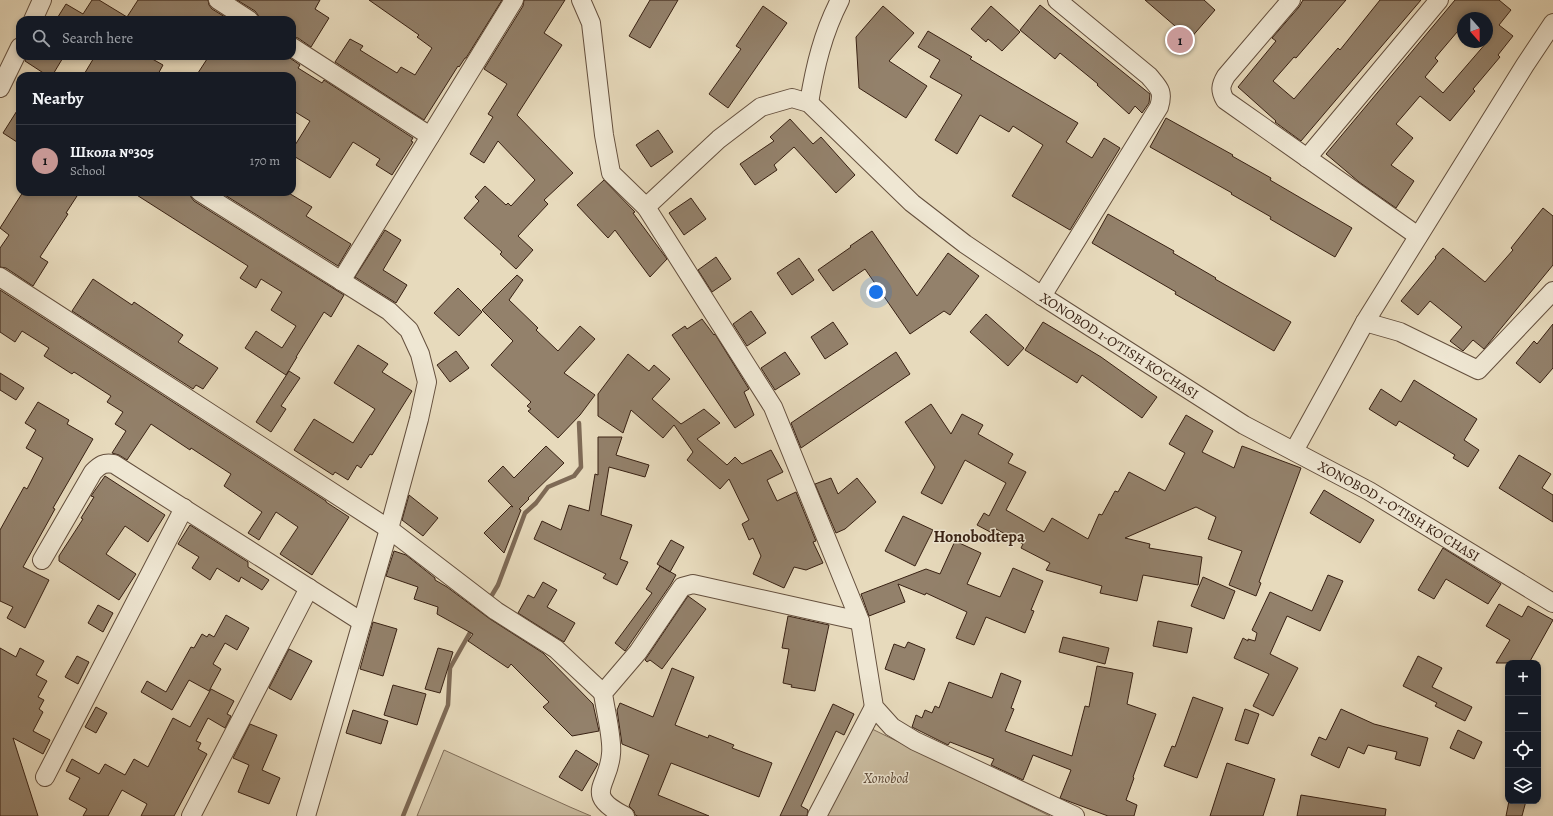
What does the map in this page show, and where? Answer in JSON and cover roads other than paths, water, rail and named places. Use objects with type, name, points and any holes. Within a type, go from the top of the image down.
[{"type":"street","points":[[35,16],[42,0]]},
{"type":"street","points":[[218,0],[243,16]]},
{"type":"street","points":[[341,281],[514,0]]},
{"type":"street","points":[[581,0],[591,23],[604,135],[611,173],[646,207],[773,407],[860,621],[874,707],[892,727],[915,740],[1075,816]]},
{"type":"street","points":[[646,207],[719,139],[761,107],[792,98],[809,103],[817,58],[831,17],[840,0]]},
{"type":"street","points":[[1042,296],[1159,107],[1162,98],[1160,89],[1149,76],[1057,0]]},
{"type":"street","points":[[1291,0],[1226,76],[1221,85],[1221,93],[1225,100],[1418,236]]},
{"type":"street","points":[[1307,158],[1439,0]]},
{"type":"street","points":[[1294,451],[1365,322],[1553,23]]},
{"type":"street","points":[[296,51],[430,136]]},
{"type":"street","points":[[0,88],[14,75],[17,60]]},
{"type":"street","name":"XONOBOD 1-O'TISH KO'CHASI","points":[[809,103],[912,203],[965,244],[1042,296],[1244,425],[1369,491],[1553,603]]},
{"type":"street","points":[[206,196],[389,311],[409,330],[420,354],[427,382],[419,419],[389,529],[306,816]]},
{"type":"street","points":[[0,277],[389,529],[487,604],[556,649],[603,692],[612,754],[600,788],[601,795],[611,809],[625,816]]},
{"type":"street","points":[[1365,322],[1400,332],[1478,370],[1553,290]]},
{"type":"street","points":[[42,560],[93,472],[99,466],[107,462],[114,464],[362,622]]},
{"type":"street","points":[[45,777],[184,508]]},
{"type":"street","points":[[603,692],[638,652],[682,588],[693,584],[860,621]]},
{"type":"street","points":[[191,816],[309,588]]},
{"type":"street","points":[[816,816],[874,707]]},
{"type":"waterway","points":[[489,600],[498,585],[525,513],[536,503],[548,487],[574,476],[581,467],[579,423]]},
{"type":"waterway","points":[[403,816],[448,705],[450,668],[472,629]]},
{"type":"place","name":"Школа №305","points":[[1180,40]]},
{"type":"district","name":"Honobodtepa","points":[[979,537]]},
{"type":"park label","name":"Xonobod","points":[[886,778]]}]
